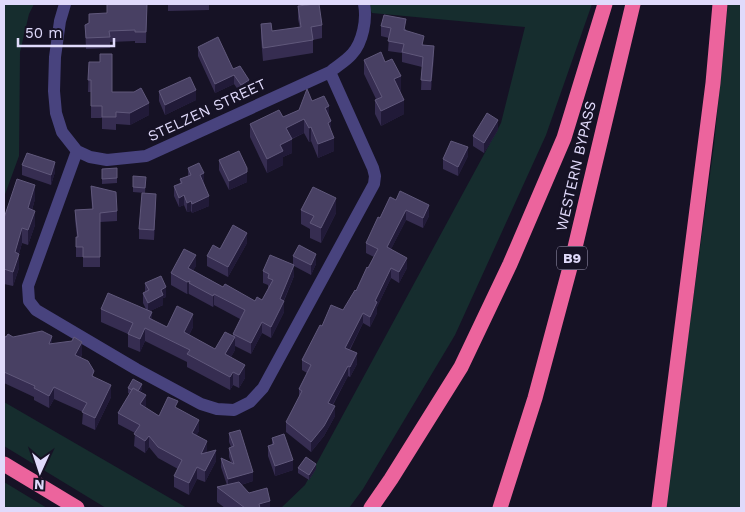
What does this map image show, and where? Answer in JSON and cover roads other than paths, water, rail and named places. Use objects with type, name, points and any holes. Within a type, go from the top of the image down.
[{"type":"highway","points":[[371,508],[461,367],[510,264],[564,138],[605,4]]},
{"type":"highway","name":"WESTERN BYPASS","points":[[500,508],[535,398],[569,269],[633,4]]},
{"type":"highway","points":[[659,508],[712,92],[720,4]]},
{"type":"highway","points":[[4,464],[77,508]]},
{"type":"street","points":[[65,4],[60,22],[55,57],[54,91],[56,113],[62,132],[77,151],[28,286],[29,301],[36,310],[136,369],[201,404],[217,409],[234,410],[250,402],[262,388],[374,184],[373,168],[330,72]]},
{"type":"street","name":"STELZEN STREET","points":[[77,151],[90,157],[107,160],[146,156],[330,72],[352,54],[359,42],[363,28],[364,4]]}]
